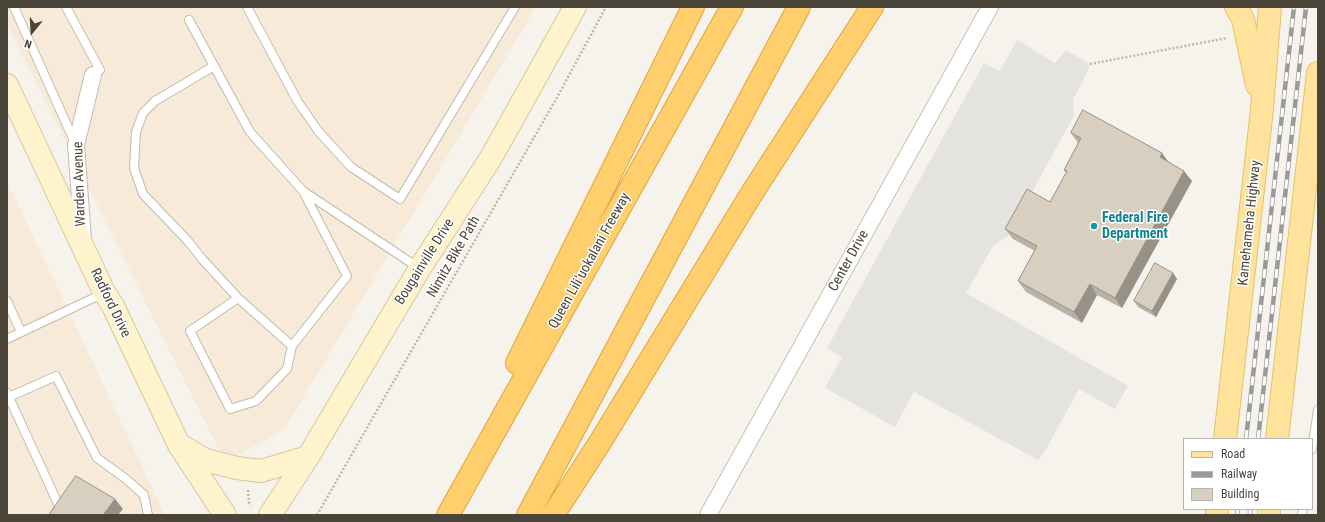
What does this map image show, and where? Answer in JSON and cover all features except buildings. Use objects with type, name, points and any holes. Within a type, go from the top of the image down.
[{"type":"highway","points":[[442,515],[693,7]]},
{"type":"highway","name":"Queen Liliʻuokalani Freeway","points":[[448,515],[732,7]]},
{"type":"highway","points":[[528,515],[799,7]]},
{"type":"highway","points":[[553,515],[599,444],[752,193],[872,7]]},
{"type":"main road","points":[[1236,7],[1243,19],[1262,109]]},
{"type":"main road","name":"Kamehameha Highway","points":[[1225,438],[1262,109],[1270,7]]},
{"type":"main road","points":[[1277,438],[1318,73]]},
{"type":"street","name":"Bougainville Drive","points":[[270,515],[308,457],[420,268],[492,156],[575,7]]},
{"type":"street","name":"Center Drive","points":[[708,515],[990,7]]},
{"type":"street","name":"Warden Avenue","points":[[83,247],[76,145],[96,73]]},
{"type":"street","name":"Radford Drive","points":[[7,85],[104,292],[116,312],[179,445],[225,515]]},
{"type":"street","points":[[179,445],[205,460],[237,468],[261,470],[308,457]]},
{"type":"lane","points":[[14,7],[76,145]]},
{"type":"lane","points":[[66,7],[96,73]]},
{"type":"lane","points":[[247,7],[298,102],[319,132],[351,167],[400,199],[515,7]]},
{"type":"lane","points":[[189,20],[250,132],[303,191],[347,276],[292,346],[287,369],[256,401],[230,409],[190,331],[238,298]]},
{"type":"lane","points":[[214,66],[155,101],[143,114],[136,132],[134,168],[143,194],[187,240],[238,298],[292,346]]},
{"type":"lane","points":[[303,191],[420,268]]},
{"type":"lane","points":[[7,338],[104,292]]},
{"type":"lane","points":[[7,301],[21,332]]},
{"type":"lane","points":[[55,515],[60,508],[8,395],[56,376],[97,458],[126,479],[144,495],[148,515]]},
{"type":"lane","points":[[1313,442],[1318,410]]},
{"type":"path","name":"Nimitz Bike Path","points":[[317,515],[555,101],[606,7]]},
{"type":"path","points":[[1090,64],[1231,37]]},
{"type":"path","points":[[245,504],[249,502]]},
{"type":"shaded area","points":[[7,7],[536,7],[284,430],[225,462],[7,24]]},
{"type":"shaded area","points":[[1017,40],[1055,63],[1066,50],[1090,64],[1073,99],[1074,116],[1007,237],[993,246],[966,293],[1128,386],[1115,409],[1079,389],[1045,451],[1038,460],[914,392],[895,427],[825,388],[842,357],[827,348],[984,63],[1000,71]]},
{"type":"shaded area","points":[[7,181],[165,515],[7,515]]},
{"type":"railway","points":[[1246,438],[1294,7]]},
{"type":"railway","points":[[1258,438],[1306,7]]},
{"type":"railway","points":[[1237,515],[1238,510]]},
{"type":"railway","points":[[1250,510],[1250,515]]},
{"type":"place","name":"Federal Fire Department","points":[[1094,226]]}]
